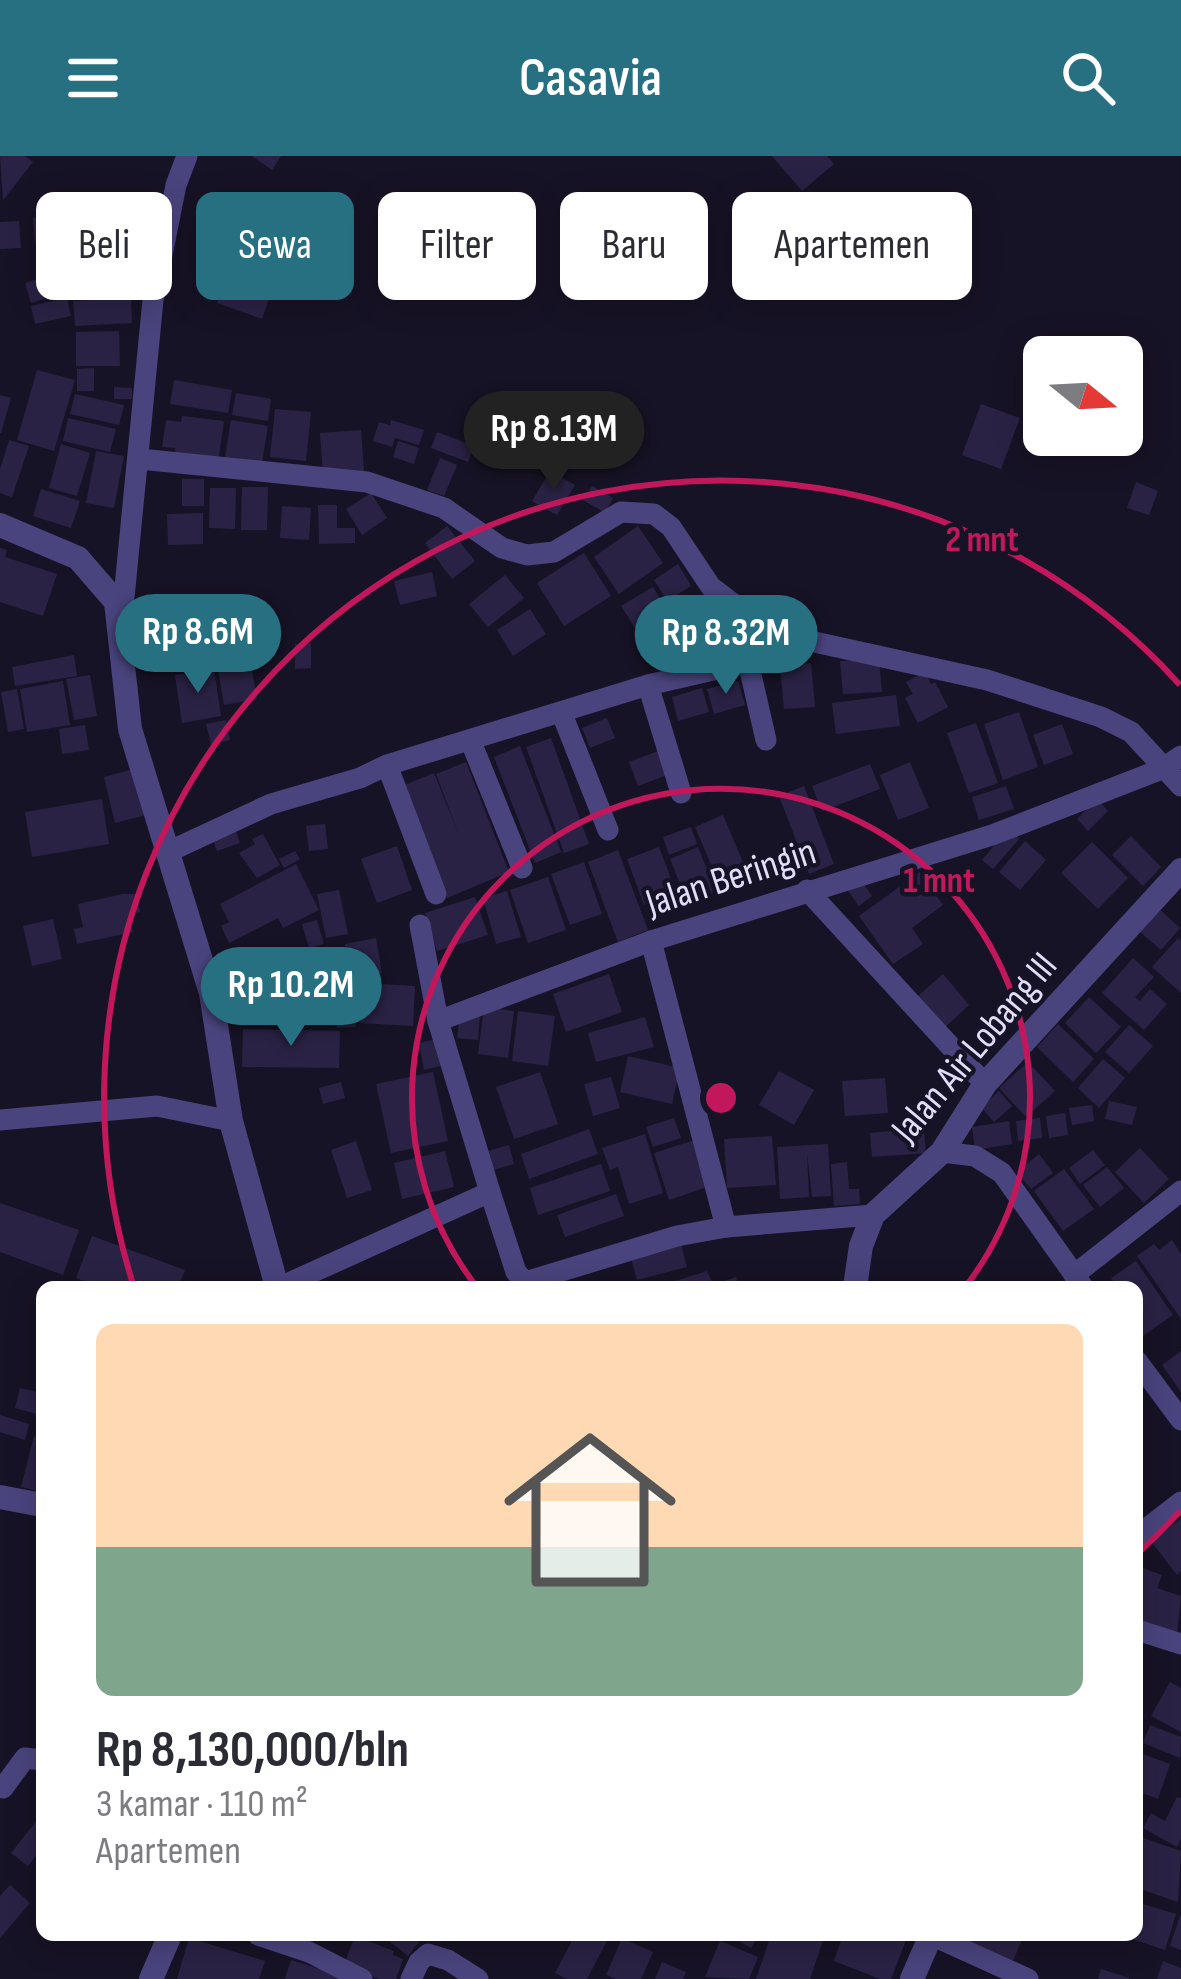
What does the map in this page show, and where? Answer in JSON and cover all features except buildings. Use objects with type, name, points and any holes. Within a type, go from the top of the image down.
[{"type":"street","points":[[120,637],[153,300],[176,185],[187,156]]},
{"type":"street","points":[[140,459],[367,482],[444,508],[502,548],[527,555],[554,552],[621,512],[655,514],[671,527],[710,587],[756,621],[810,641],[987,680],[1101,717],[1132,732],[1172,763],[1181,786]]},
{"type":"street","points":[[0,525],[78,558],[116,602],[130,729],[212,993],[231,1120],[276,1281]]},
{"type":"street","points":[[170,850],[271,804],[387,765],[648,685],[748,662],[766,740]]},
{"type":"street","points":[[648,685],[681,794]]},
{"type":"street","points":[[562,714],[608,830]]},
{"type":"street","points":[[471,742],[522,868]]},
{"type":"street","name":"Jalan Beringin","points":[[438,1021],[651,941],[992,835],[1172,763]]},
{"type":"street","points":[[387,765],[436,893]]},
{"type":"street","name":"Jalan Air Lobang III","points":[[873,1215],[942,1152],[985,1084],[1181,870]]},
{"type":"street","points":[[807,890],[985,1084]]},
{"type":"street","points":[[420,925],[438,1021],[516,1272],[524,1281]]},
{"type":"street","points":[[651,941],[726,1227]]},
{"type":"street","points":[[0,1120],[157,1106],[231,1120]]},
{"type":"street","points":[[942,1152],[975,1156],[1003,1173],[1078,1281],[1181,1190]]},
{"type":"street","points":[[291,1281],[490,1192]]},
{"type":"street","points":[[528,1281],[677,1236],[726,1227],[873,1215],[861,1246],[856,1281]]},
{"type":"street","points":[[1143,1369],[1181,1420]]},
{"type":"street","points":[[0,1497],[36,1504]]},
{"type":"street","points":[[1143,1531],[1181,1502]]},
{"type":"street","points":[[1143,1632],[1181,1644]]},
{"type":"street","points":[[3,1788],[26,1758],[36,1759]]},
{"type":"street","points":[[151,1979],[167,1941]]},
{"type":"street","points":[[276,1941],[362,1979]]},
{"type":"street","points":[[911,1979],[928,1941]]},
{"type":"street","points":[[944,1941],[1028,1979]]},
{"type":"street","points":[[411,1979],[428,1954],[478,1979]]}]
